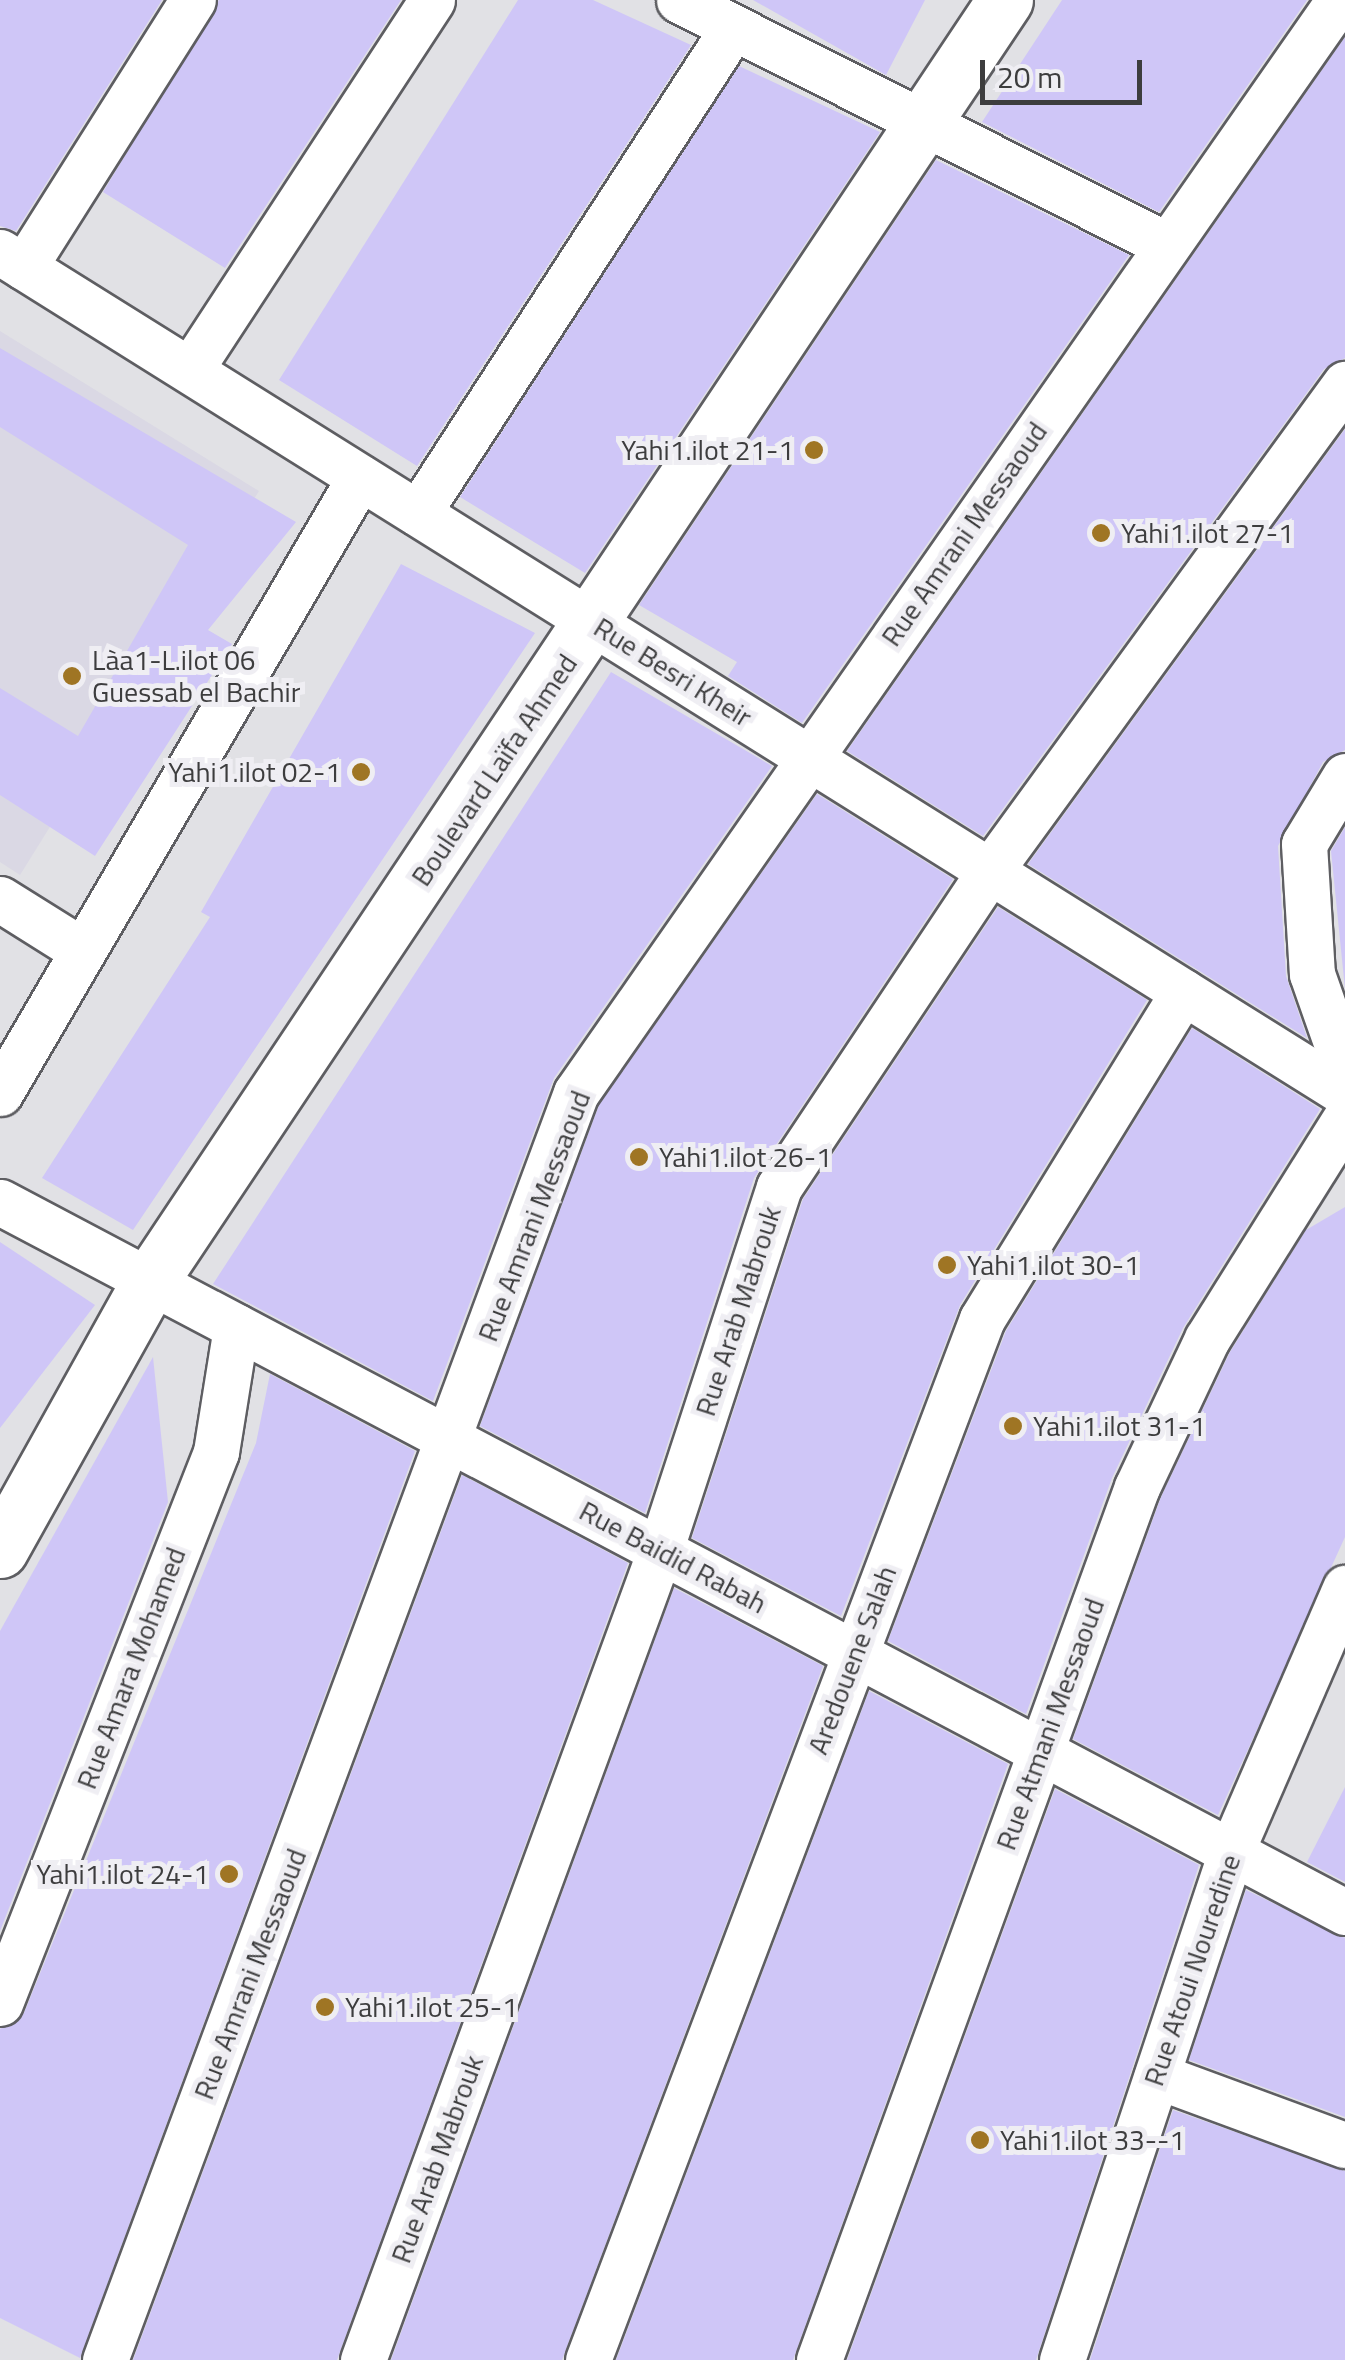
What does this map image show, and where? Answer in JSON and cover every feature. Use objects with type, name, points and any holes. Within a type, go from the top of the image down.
[{"type":"street","points":[[12,259],[192,0]]},
{"type":"street","points":[[190,370],[432,0]]},
{"type":"street","points":[[678,0],[1167,246]]},
{"type":"street","name":"Boulevard Laïfa Ahmed","points":[[0,1550],[150,1281],[1005,0]]},
{"type":"street","name":"Rue Amrani Messaoud","points":[[105,2360],[451,1440],[576,1094],[1339,0]]},
{"type":"street","points":[[418,513],[734,28]]},
{"type":"street","name":"Rue Besri Kheir","points":[[12,259],[1345,1093]]},
{"type":"street","name":"Rue Arab Mabrouk","points":[[363,2360],[660,1550],[779,1187],[990,872],[1345,384]]},
{"type":"street","points":[[0,1092],[78,948],[360,477]]},
{"type":"street","points":[[1345,776],[1304,844],[1312,974],[1345,1068]]},
{"type":"street","points":[[0,899],[78,948]]},
{"type":"street","name":"Aredouene Salah","points":[[588,2360],[982,1320],[1183,992]]},
{"type":"street","name":"Rue Atmani Messaoud","points":[[819,2360],[1137,1487],[1206,1338],[1345,1119]]},
{"type":"street","name":"Rue Baidid Rabah","points":[[0,1202],[1345,1912]]},
{"type":"street","name":"Rue Amara Mohamed","points":[[0,2003],[216,1452],[236,1327]]},
{"type":"street","name":"Rue Atoui Nouredine","points":[[1062,2360],[1231,1852],[1345,1588]]},
{"type":"street","points":[[1157,2076],[1345,2146]]},
{"type":"shaded area","name":"Làa1-L.ilot 06 Guessab el Bachir","points":[[0,331],[259,491],[20,875],[0,862]]},
{"type":"building","points":[[0,0],[162,0],[16,231],[0,226]]},
{"type":"building","points":[[219,0],[401,0],[225,268],[103,192]]},
{"type":"building","points":[[518,0],[593,0],[691,45],[417,466],[279,380]]},
{"type":"building","points":[[753,0],[925,0],[886,75]]},
{"type":"building","points":[[1062,0],[1307,0],[1159,212],[982,122]]},
{"type":"building","name":"Yahi1.ilot 27-1","points":[[1345,37],[1345,358],[1324,369],[983,836],[847,751]]},
{"type":"building","points":[[739,66],[880,132],[585,573],[460,497]]},
{"type":"building","name":"Yahi1.ilot 21-1","points":[[936,160],[1129,255],[802,723],[728,676],[737,662],[639,605]]},
{"type":"building","points":[[0,348],[296,522],[208,630],[232,644],[95,856],[0,795],[0,688],[78,736],[188,545],[0,427]]},
{"type":"building","points":[[1345,429],[1345,750],[1323,762],[1278,846],[1286,976],[1307,1038],[1028,864]]},
{"type":"building","name":"Yahi1.ilot 02-1","points":[[401,564],[535,633],[133,1230],[42,1178],[210,917],[201,912]]},
{"type":"building","points":[[611,672],[772,766],[554,1078],[433,1401],[213,1284]]},
{"type":"building","name":"Yahi1.ilot 26-1","points":[[817,794],[953,879],[754,1178],[645,1513],[480,1426],[599,1105]]},
{"type":"building","points":[[1345,827],[1345,989],[1331,851]]},
{"type":"building","name":"Yahi1.ilot 30-1","points":[[998,907],[1147,1000],[960,1305],[841,1616],[692,1538],[803,1199]]},
{"type":"building","name":"Yahi1.ilot 31-1","points":[[1192,1028],[1320,1109],[1183,1328],[1112,1478],[1026,1714],[888,1641],[1006,1331]]},
{"type":"building","points":[[1345,1207],[1345,1537],[1218,1815],[1073,1739],[1161,1497],[1230,1352],[1306,1230]]},
{"type":"building","points":[[0,1242],[95,1305],[0,1428]]},
{"type":"building","points":[[153,1357],[168,1502],[0,1931],[0,1631]]},
{"type":"building","points":[[270,1374],[415,1451],[80,2358],[0,2318],[0,2029],[24,2013],[256,1443]]},
{"type":"building","name":"Yahi1.ilot 25-1","points":[[462,1475],[628,1563],[337,2360],[133,2360]]},
{"type":"building","points":[[674,1588],[823,1666],[562,2360],[391,2360]]},
{"type":"building","points":[[869,1691],[1008,1764],[793,2360],[616,2360]]},
{"type":"building","points":[[1345,1787],[1345,1882],[1307,1862]]},
{"type":"building","name":"Yahi1.ilot 33--1","points":[[1055,1789],[1199,1865],[1036,2360],[847,2360]]},
{"type":"building","points":[[1246,1890],[1345,1938],[1345,2117],[1189,2060]]},
{"type":"building","points":[[1173,2110],[1345,2171],[1345,2360],[1090,2360]]},
{"type":"place","name":"Yahi1.ilot 21-1","points":[[814,450]]},
{"type":"place","name":"Yahi1.ilot 27-1","points":[[1101,533]]},
{"type":"place","name":"Làa1-L.ilot 06 Guessab el Bachir","points":[[72,676]]},
{"type":"place","name":"Yahi1.ilot 02-1","points":[[361,772]]},
{"type":"place","name":"Yahi1.ilot 26-1","points":[[639,1157]]},
{"type":"place","name":"Yahi1.ilot 30-1","points":[[947,1265]]},
{"type":"place","name":"Yahi1.ilot 31-1","points":[[1013,1426]]},
{"type":"place","name":"Yahi1.ilot 24-1","points":[[229,1874]]},
{"type":"place","name":"Yahi1.ilot 25-1","points":[[325,2007]]},
{"type":"place","name":"Yahi1.ilot 33--1","points":[[980,2140]]}]
